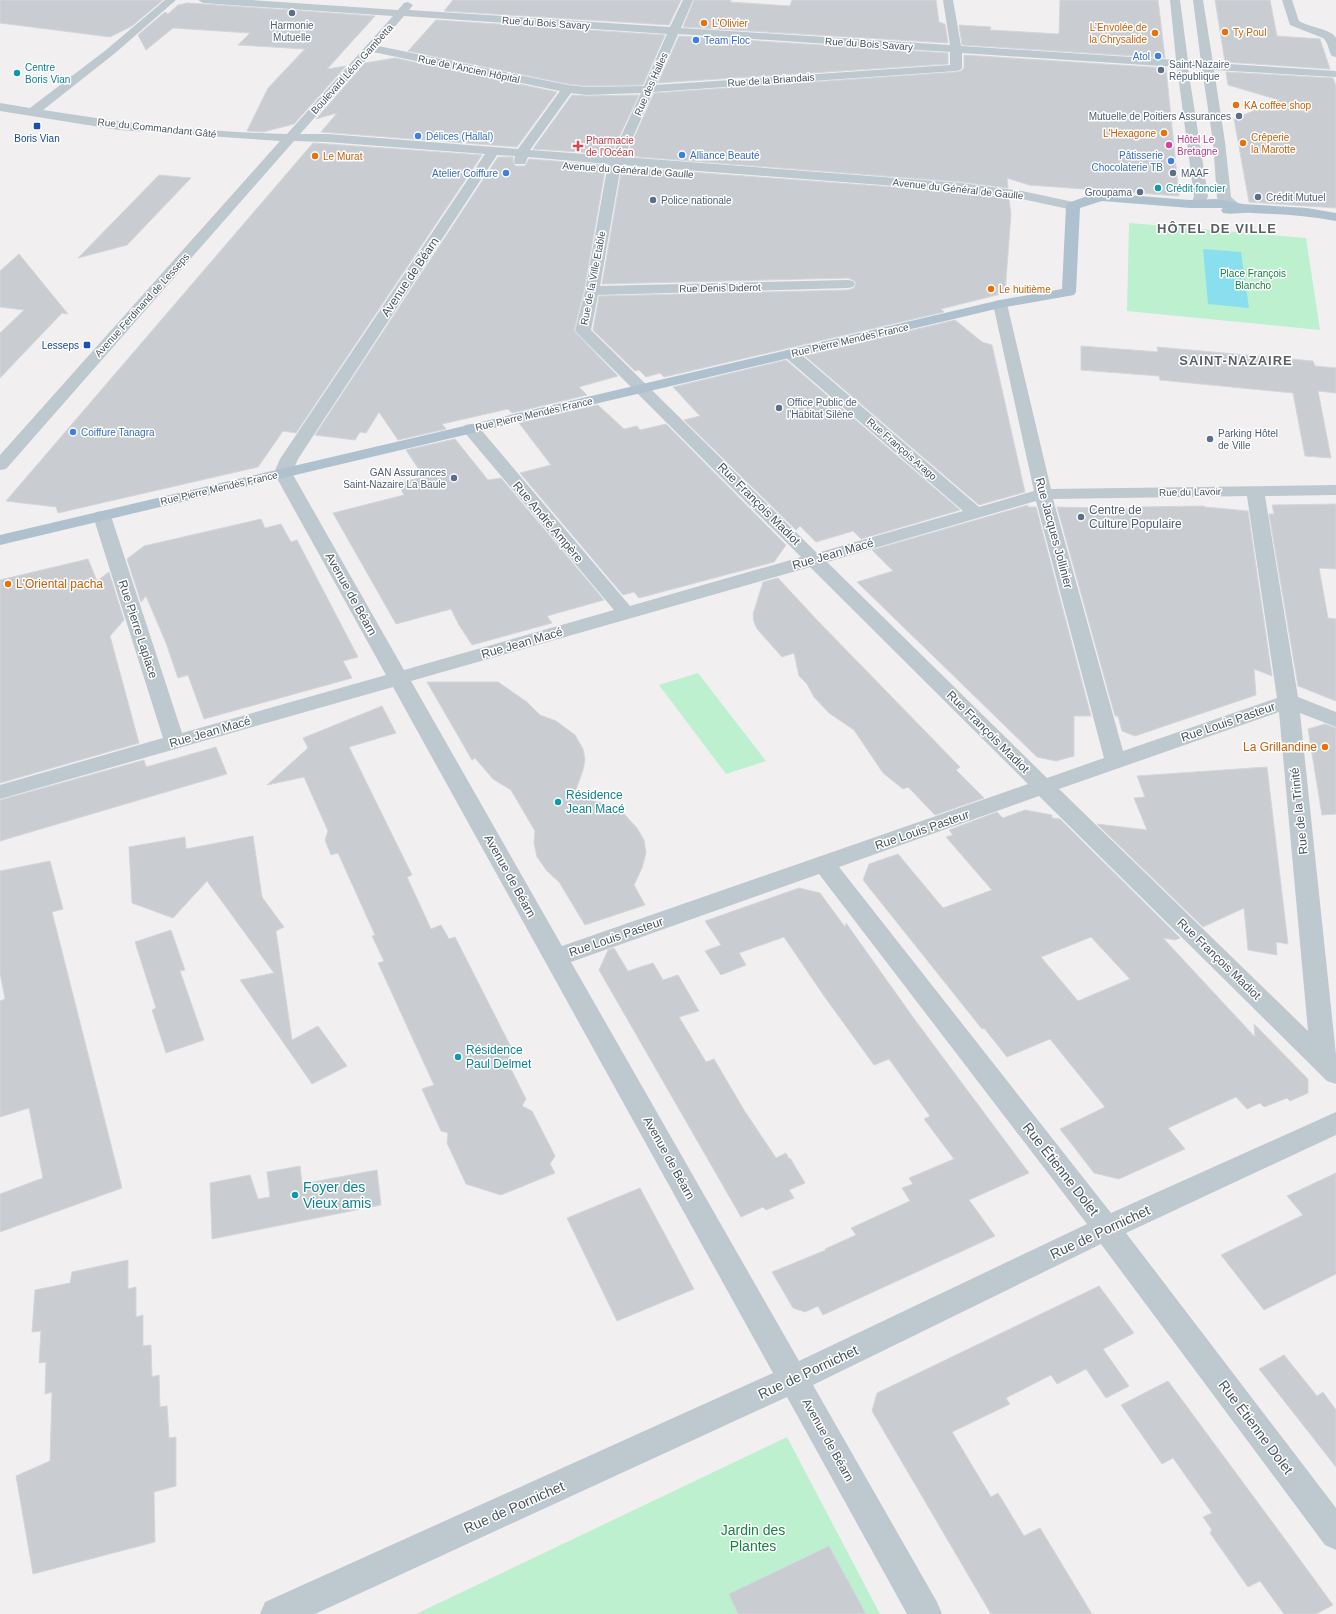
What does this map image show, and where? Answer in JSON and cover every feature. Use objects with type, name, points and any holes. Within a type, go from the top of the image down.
[{"type":"main road","points":[[1074,206],[1126,199],[1194,204],[1199,207],[1234,210],[1238,207],[1308,212],[1336,217]]},
{"type":"main road","name":"Rue Pierre Mendès France","points":[[0,540],[1000,304],[1069,292],[1074,206]]},
{"type":"street","points":[[33,112],[110,52],[171,0]]},
{"type":"street","name":"Rue du Bois Savary","points":[[203,0],[264,2],[402,13],[1336,74]]},
{"type":"street","name":"Boulevard Léon Gambetta","points":[[288,141],[413,0]]},
{"type":"street","name":"Rue des Halles","points":[[615,165],[688,0]]},
{"type":"street","points":[[948,0],[956,50]]},
{"type":"street","points":[[1175,0],[1182,51],[1182,64],[1201,196],[1194,204]]},
{"type":"street","points":[[1198,0],[1209,66],[1224,198],[1238,207]]},
{"type":"street","points":[[1287,0],[1294,24],[1326,35],[1330,38],[1336,54]]},
{"type":"street","name":"Rue de l'Ancien Hôpital","points":[[370,48],[568,89]]},
{"type":"street","name":"Rue de la Briandais","points":[[568,89],[586,91],[649,89],[956,68],[956,50]]},
{"type":"street","points":[[521,157],[568,89]]},
{"type":"street","name":"Rue du Commandant Gâté","points":[[0,107],[33,112],[77,122],[113,133],[288,141]]},
{"type":"street","name":"Rue du Commandant Gâté","points":[[0,117],[77,122]]},
{"type":"street","name":"Avenue du Général de Gaulle","points":[[288,141],[320,146],[521,157],[973,196],[1042,208],[1074,206]]},
{"type":"street","name":"Avenue Ferdinand de Lesseps","points":[[3,457],[288,141]]},
{"type":"street","name":"Avenue de Béarn","points":[[491,155],[288,459],[283,473],[925,1614]]},
{"type":"street","name":"Rue de la Ville Etable","points":[[615,165],[584,331],[643,388]]},
{"type":"street","name":"Rue Denis Diderot","points":[[592,291],[848,284]]},
{"type":"street","name":"Rue Jacques Jollinier","points":[[1000,304],[1043,494],[1115,761]]},
{"type":"street","name":"Rue François Arago","points":[[791,354],[976,514]]},
{"type":"street","name":"Rue François Madiot","points":[[643,388],[1043,787],[1330,1068]]},
{"type":"street","name":"Rue André Ampère","points":[[471,429],[626,614]]},
{"type":"street","name":"Rue du Lavoir","points":[[1043,494],[1336,490]]},
{"type":"street","name":"Rue de la Trinité","points":[[1255,491],[1288,701],[1330,1068]]},
{"type":"street","name":"Rue Jean Macé","points":[[0,792],[1043,494]]},
{"type":"street","name":"Rue Pierre Laplace","points":[[102,516],[175,742]]},
{"type":"street","points":[[1288,701],[1336,720]]},
{"type":"street","name":"Rue Louis Pasteur","points":[[556,958],[1288,701]]},
{"type":"street","name":"Rue Étienne Dolet","points":[[824,865],[1107,1228],[1336,1534]]},
{"type":"street","name":"Rue de Pornichet","points":[[277,1614],[794,1379],[1107,1228],[1336,1123]]},
{"type":"green space","name":"Place François Blancho","points":[[1129,223],[1306,238],[1320,330],[1127,311]]},
{"type":"green space","points":[[698,673],[766,761],[726,774],[659,685]]},
{"type":"green space","name":"Jardin des Plantes","points":[[787,1437],[880,1614],[416,1614]]},
{"type":"water","points":[[1203,249],[1241,252],[1249,308],[1208,304]]},
{"type":"building","points":[[0,0],[163,0],[132,26],[110,37],[0,23]]},
{"type":"building","points":[[453,0],[681,0],[669,25],[444,11]]},
{"type":"building","points":[[694,0],[731,0],[730,2],[790,6],[792,0],[936,0],[939,22],[945,24],[948,43],[683,27]]},
{"type":"building","points":[[1060,0],[1158,0],[1165,58],[962,45],[959,25],[991,27],[990,30],[1059,34]]},
{"type":"building","points":[[1215,0],[1270,0],[1277,36],[1320,39],[1330,69],[1225,62]]},
{"type":"building","points":[[187,3],[375,16],[327,69],[346,66],[294,124],[263,132],[247,131],[268,88],[305,49],[238,45],[250,33],[173,28],[146,50],[138,35],[165,12],[168,14],[178,5]]},
{"type":"building","points":[[436,20],[665,35],[643,85],[586,86],[568,84],[408,51]]},
{"type":"building","points":[[679,36],[948,53],[948,64],[658,83]]},
{"type":"building","points":[[964,55],[1166,68],[1179,196],[1029,185],[1007,178],[1008,188],[961,182],[626,156],[654,93],[956,72],[961,71],[964,68]]},
{"type":"building","points":[[395,58],[557,92],[517,147],[321,132],[337,113],[316,119],[365,63]]},
{"type":"building","points":[[1226,72],[1333,78],[1336,86],[1336,208],[1249,202],[1234,119],[1279,100],[1228,85]]},
{"type":"building","points":[[572,95],[639,95],[611,154],[533,149]]},
{"type":"building","points":[[313,143],[482,155],[296,433],[283,431],[258,467],[58,513],[56,507],[6,501]]},
{"type":"building","points":[[498,157],[513,157],[515,166],[525,166],[529,159],[606,165],[584,291],[574,331],[618,376],[579,387],[587,395],[512,413],[508,409],[442,424],[446,429],[398,440],[379,412],[366,433],[360,432],[355,440],[315,435]]},
{"type":"building","points":[[622,167],[961,192],[1009,199],[1011,214],[1005,293],[941,309],[944,312],[664,377],[660,373],[646,377],[639,370],[635,371],[593,330],[599,296],[848,290],[854,288],[856,283],[848,278],[602,284]]},
{"type":"building","points":[[159,175],[191,178],[127,245],[78,258]]},
{"type":"building","points":[[19,254],[68,314],[62,313],[0,378],[0,333],[24,310],[0,307],[0,271]]},
{"type":"building","points":[[955,320],[982,342],[992,345],[1025,492],[979,505],[805,356]]},
{"type":"building","points":[[1081,346],[1158,352],[1157,347],[1313,361],[1315,366],[1336,368],[1336,393],[1318,391],[1331,458],[1305,456],[1293,393],[1160,380],[1159,376],[1081,370]]},
{"type":"building","points":[[786,360],[960,510],[861,539],[853,531],[816,542],[800,526],[796,530],[684,420],[700,416],[673,387]]},
{"type":"building","points":[[598,405],[624,429],[637,426],[640,430],[666,424],[786,545],[774,562],[639,598],[634,592],[623,595],[520,473],[551,465],[519,423]]},
{"type":"building","points":[[455,439],[488,480],[501,478],[604,600],[547,616],[552,623],[472,645],[451,609],[396,624],[333,513],[404,495],[398,483],[424,477],[406,450]]},
{"type":"building","points":[[1336,504],[1336,569],[1319,568],[1328,618],[1336,619],[1336,701],[1298,686],[1269,514],[1274,514],[1272,505]]},
{"type":"building","points":[[1028,505],[1028,507],[1036,507],[1091,716],[1074,716],[1074,756],[1056,761],[1037,757],[857,582],[893,571],[872,550]]},
{"type":"building","points":[[1204,506],[1248,511],[1272,676],[1254,669],[1256,695],[1135,736],[1122,731],[1118,716],[1115,716],[1057,507],[1138,509],[1138,507]]},
{"type":"building","points":[[261,519],[265,528],[281,524],[291,542],[297,540],[358,657],[343,661],[352,678],[204,719],[188,675],[178,678],[166,643],[146,596],[141,602],[127,559],[144,546]]},
{"type":"building","points":[[88,559],[97,581],[109,572],[124,620],[110,636],[139,743],[0,783],[0,580]]},
{"type":"building","points":[[778,578],[960,767],[956,770],[984,798],[935,815],[908,787],[903,789],[883,773],[854,730],[829,713],[814,697],[807,684],[799,676],[794,653],[782,657],[757,629],[753,614],[763,582]]},
{"type":"building","name":"Résidence Jean Macé","points":[[427,682],[498,682],[527,702],[540,715],[556,721],[575,735],[583,749],[585,760],[574,795],[611,806],[625,815],[637,828],[644,840],[646,853],[642,868],[634,885],[645,905],[585,925],[559,882],[547,871],[537,857],[534,843],[535,831],[511,790],[493,779],[475,758],[472,760]]},
{"type":"building","points":[[382,706],[396,733],[349,747],[412,875],[407,877],[431,929],[441,925],[449,939],[455,937],[513,1051],[507,1061],[526,1099],[522,1106],[532,1111],[555,1156],[550,1164],[555,1173],[501,1195],[466,1184],[447,1143],[448,1133],[441,1131],[422,1089],[434,1085],[378,963],[384,961],[372,936],[375,935],[338,853],[331,855],[325,840],[328,831],[304,777],[267,785],[308,748],[303,738]]},
{"type":"building","points":[[1325,724],[1336,728],[1336,814],[1322,815],[1308,729]]},
{"type":"building","points":[[216,747],[227,774],[0,841],[0,800],[144,760],[146,767]]},
{"type":"building","points":[[1267,767],[1288,944],[1276,942],[1277,955],[1248,950],[1244,908],[1203,927],[1097,824],[1147,830],[1134,798],[1145,797],[1137,776]]},
{"type":"building","points":[[1025,810],[1052,815],[1052,818],[1060,819],[1180,938],[1175,940],[1163,938],[1255,1037],[1254,1024],[1308,1079],[1308,1093],[1290,1101],[1287,1098],[1264,1107],[1260,1103],[1247,1109],[1236,1097],[1168,1128],[1185,1149],[1119,1179],[1094,1173],[1060,1129],[1105,1107],[1050,1039],[1007,1057],[984,1028],[982,1029],[863,880],[869,864],[898,854],[943,908],[992,890],[946,837],[953,835],[949,830],[997,812],[1003,818]],"holes":[[[1091,937],[1130,979],[1078,1001],[1041,957]]]},
{"type":"building","points":[[253,836],[262,897],[284,927],[276,931],[292,1040],[318,1026],[347,1066],[312,1084],[240,980],[274,973],[207,881],[173,918],[132,903],[129,847],[185,837],[186,849]]},
{"type":"building","points":[[50,861],[63,909],[52,912],[122,1188],[0,1232],[0,1194],[43,1178],[29,1108],[0,1117],[0,1001],[5,999],[0,973],[0,871]]},
{"type":"building","points":[[799,888],[820,893],[845,927],[846,923],[915,1020],[1029,1173],[969,1200],[995,1236],[823,1315],[818,1306],[805,1312],[793,1308],[772,1272],[826,1250],[825,1249],[856,1235],[851,1228],[910,1201],[902,1188],[913,1184],[909,1178],[954,1159],[924,1119],[930,1116],[889,1059],[874,1065],[824,996],[784,937],[739,953],[746,965],[721,975],[705,951],[721,945],[705,921]]},
{"type":"building","points":[[171,930],[185,970],[180,971],[204,1040],[166,1053],[152,1010],[156,1008],[135,942]]},
{"type":"building","points":[[614,948],[628,971],[653,963],[663,980],[678,975],[699,1011],[679,1017],[706,1062],[714,1059],[744,1110],[776,1158],[786,1153],[789,1159],[790,1158],[805,1183],[789,1190],[794,1198],[766,1210],[763,1207],[741,1217],[599,970],[608,950]]},
{"type":"building","name":"Foyer des Vieux amis","points":[[300,1166],[302,1184],[377,1170],[381,1205],[212,1239],[210,1183],[250,1175],[258,1199],[270,1197],[267,1172]]},
{"type":"building","points":[[1336,1173],[1336,1274],[1264,1310],[1221,1255],[1303,1215],[1287,1196]]},
{"type":"building","points":[[640,1188],[694,1289],[617,1321],[567,1218]]},
{"type":"building","points":[[128,1260],[128,1289],[136,1287],[136,1317],[143,1315],[143,1346],[151,1345],[152,1377],[159,1375],[160,1407],[167,1406],[169,1438],[176,1437],[176,1486],[154,1492],[155,1542],[33,1574],[16,1476],[50,1461],[52,1392],[45,1394],[46,1362],[39,1363],[41,1331],[32,1332],[35,1290],[70,1283],[72,1272]]},
{"type":"building","points":[[1099,1286],[1134,1333],[1103,1349],[1129,1386],[1106,1398],[1086,1369],[1057,1384],[1051,1375],[1006,1398],[1010,1404],[952,1432],[991,1497],[998,1493],[1024,1536],[1040,1528],[1092,1614],[991,1614],[872,1411],[877,1393]]},
{"type":"building","points":[[1284,1355],[1317,1396],[1323,1392],[1336,1410],[1336,1467],[1259,1369]]},
{"type":"building","points":[[1168,1381],[1333,1605],[1316,1614],[1284,1614],[1260,1581],[1248,1587],[1210,1533],[1212,1530],[1203,1517],[1212,1513],[1173,1458],[1162,1464],[1121,1405]]},
{"type":"building","points":[[829,1546],[866,1614],[738,1614],[729,1594]]},
{"type":"place","name":"Harmonie Mutuelle","points":[[292,13]]},
{"type":"place","name":"L'Olivier","points":[[704,23]]},
{"type":"place","name":"Ty Poul","points":[[1225,32]]},
{"type":"place","name":"L’Envolée de la Chrysalide","points":[[1155,33]]},
{"type":"place","name":"Team Floc","points":[[696,40]]},
{"type":"place","name":"Atol","points":[[1158,56]]},
{"type":"place","name":"Saint-Nazaire République","points":[[1161,70]]},
{"type":"place","name":"Centre Boris Vian","points":[[17,73]]},
{"type":"place","name":"KA coffee shop","points":[[1236,105]]},
{"type":"place","name":"Mutuelle de Poitiers Assurances","points":[[1239,116]]},
{"type":"place","name":"Boris Vian","points":[[37,126]]},
{"type":"place","name":"L'Hexagone","points":[[1164,133]]},
{"type":"place","name":"Délices (Hallal)","points":[[418,136]]},
{"type":"place","name":"Crêperie la Marotte","points":[[1243,143]]},
{"type":"place","name":"Hôtel Le Bretagne","points":[[1169,145]]},
{"type":"place","name":"Pharmacie de l'Océan","points":[[578,146]]},
{"type":"place","name":"Alliance Beauté","points":[[682,155]]},
{"type":"place","name":"Le Murat","points":[[315,156]]},
{"type":"place","name":"Pâtisserie Chocolaterie TB","points":[[1171,161]]},
{"type":"place","name":"Atelier Coiffure","points":[[506,173]]},
{"type":"place","name":"MAAF","points":[[1173,173]]},
{"type":"place","name":"Crédit foncier","points":[[1158,188]]},
{"type":"place","name":"Groupama","points":[[1140,192]]},
{"type":"place","name":"Crédit Mutuel","points":[[1258,197]]},
{"type":"place","name":"Police nationale","points":[[653,200]]},
{"type":"place","name":"Le huitième","points":[[991,289]]},
{"type":"place","name":"Lesseps","points":[[87,345]]},
{"type":"place","name":"Office Public de l'Habitat Silène","points":[[779,408]]},
{"type":"place","name":"Coiffure Tanagra","points":[[73,432]]},
{"type":"place","name":"Parking Hôtel de Ville","points":[[1210,439]]},
{"type":"place","name":"GAN Assurances Saint-Nazaire La Baule","points":[[454,478]]},
{"type":"place","name":"Centre de Culture Populaire","points":[[1081,517]]},
{"type":"place","name":"L'Oriental pacha","points":[[8,584]]},
{"type":"place","name":"La Grillandine","points":[[1325,747]]},
{"type":"place","name":"Résidence Jean Macé","points":[[558,802]]},
{"type":"place","name":"Résidence Paul Delmet","points":[[458,1057]]},
{"type":"place","name":"Foyer des Vieux amis","points":[[295,1195]]},
{"type":"district","name":"HÔTEL DE VILLE","points":[[1217,228]]},
{"type":"district","name":"SAINT-NAZAIRE","points":[[1236,360]]}]
